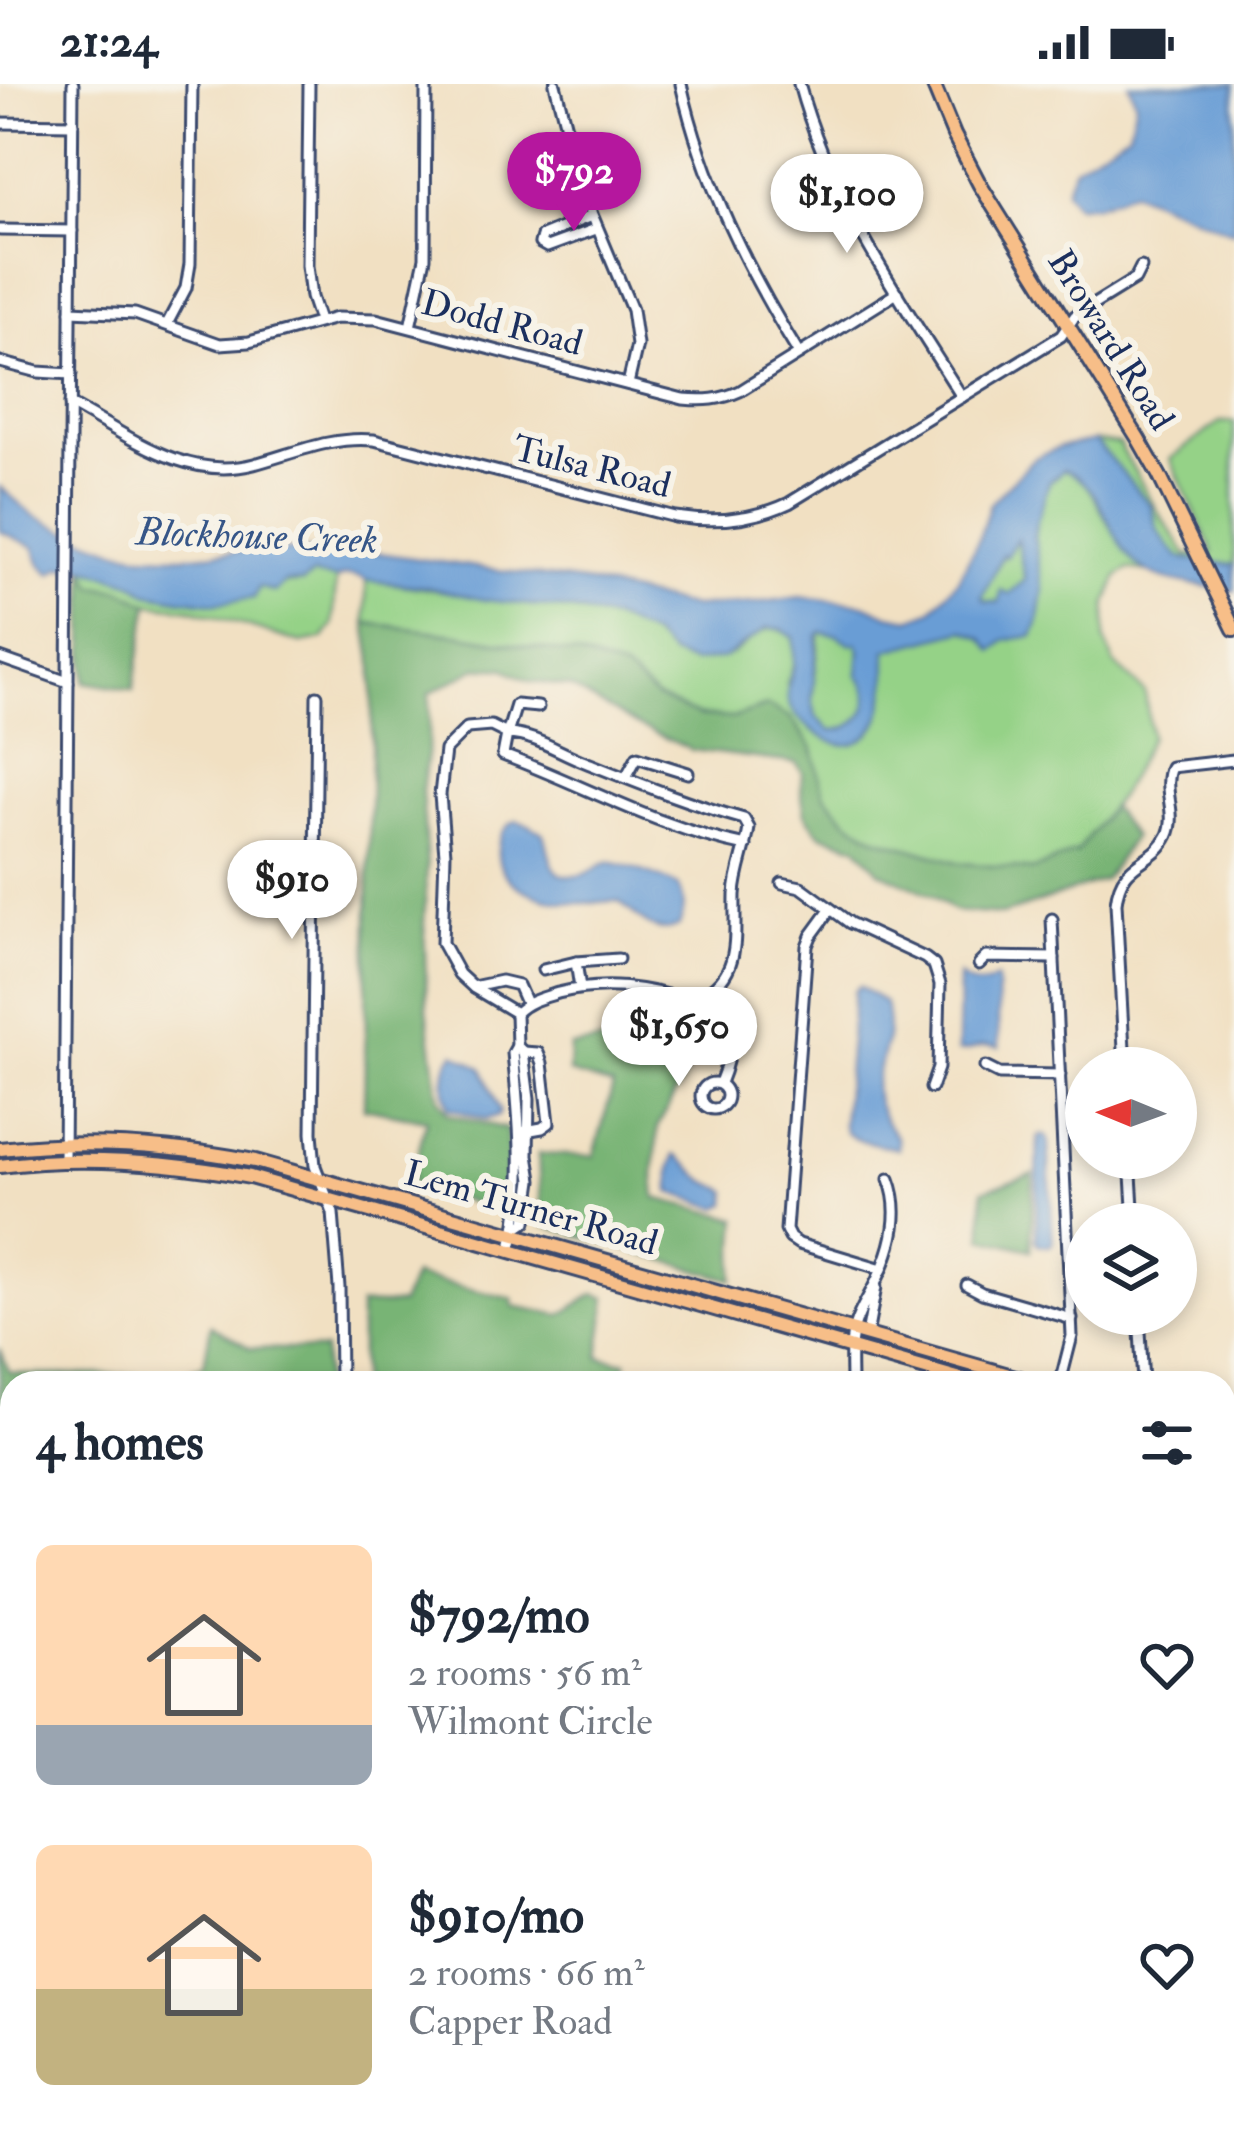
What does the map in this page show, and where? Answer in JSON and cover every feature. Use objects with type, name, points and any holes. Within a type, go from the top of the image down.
[{"type":"main road","name":"Broward Road","points":[[933,84],[973,172],[1159,475],[1234,629]]},
{"type":"main road","name":"Lem Turner Road","points":[[0,1149],[140,1145],[254,1161],[516,1231],[994,1371]]},
{"type":"main road","name":"Lem Turner Road","points":[[0,1166],[64,1160],[139,1162],[250,1177],[925,1371]]},
{"type":"main road","points":[[684,1300],[688,1284]]},
{"type":"street","points":[[64,1160],[73,84]]},
{"type":"street","points":[[167,324],[186,288],[190,264],[192,84]]},
{"type":"street","points":[[309,84],[308,266],[319,321]]},
{"type":"street","points":[[410,327],[425,258],[427,84]]},
{"type":"street","points":[[555,84],[591,216],[632,310],[637,345],[628,384]]},
{"type":"street","points":[[681,84],[710,181],[731,231],[799,353]]},
{"type":"street","points":[[799,84],[833,179],[869,248],[962,397]]},
{"type":"street","points":[[0,123],[73,124]]},
{"type":"street","points":[[591,216],[542,236],[540,243],[548,248],[596,229]]},
{"type":"street","points":[[0,230],[72,231]]},
{"type":"street","name":"Tulsa Road","points":[[70,404],[165,456],[202,468],[253,464],[326,442],[374,440],[675,517],[722,520],[789,503],[1060,336],[1075,316],[1136,279],[1141,267]]},
{"type":"street","name":"Dodd Road","points":[[71,311],[135,314],[205,340],[235,344],[319,321],[362,317],[683,399],[716,400],[740,391],[897,293]]},
{"type":"street","points":[[0,362],[70,374]]},
{"type":"street","points":[[0,658],[68,682]]},
{"type":"street","points":[[317,696],[312,1132],[315,1166],[333,1213],[340,1371]]},
{"type":"street","points":[[538,707],[516,705],[503,754],[622,807],[746,846]]},
{"type":"street","points":[[491,726],[507,734],[526,735],[697,806],[744,819],[749,828],[735,892],[736,938],[730,969],[712,992],[691,1002],[621,986],[580,988],[526,1003],[516,1013],[459,974],[442,943],[445,854],[440,795],[445,750],[466,728],[491,726]]},
{"type":"street","points":[[626,777],[637,757],[688,773]]},
{"type":"street","points":[[1124,1047],[1116,903],[1120,884],[1170,832],[1167,779],[1171,767],[1234,760]]},
{"type":"street","points":[[689,831],[697,806]]},
{"type":"street","points":[[782,883],[801,887],[850,923],[934,965],[940,984],[938,1068],[931,1088]]},
{"type":"street","points":[[830,910],[807,946],[786,1230],[800,1244],[881,1269]]},
{"type":"street","points":[[1052,920],[1066,1203]]},
{"type":"street","points":[[979,964],[986,957],[1054,958]]},
{"type":"street","points":[[543,970],[618,959]]},
{"type":"street","points":[[576,962],[580,988]]},
{"type":"street","points":[[473,987],[501,981],[518,985],[526,1003]]},
{"type":"street","points":[[712,992],[725,1010],[730,1031],[720,1083]]},
{"type":"street","points":[[516,1013],[520,1049]]},
{"type":"street","points":[[510,1251],[516,1231],[524,1131],[513,1054],[520,1049],[538,1053],[549,1123],[524,1131]]},
{"type":"street","points":[[985,1067],[999,1073],[1060,1075]]},
{"type":"street","points":[[851,1371],[852,1348],[876,1300],[876,1282],[894,1230],[895,1195],[889,1179]]},
{"type":"street","points":[[967,1285],[1065,1317]]},
{"type":"street","points":[[1064,1371],[1071,1335]]},
{"type":"street","points":[[1140,1335],[1142,1371]]},
{"type":"street","points":[[956,1371],[958,1361]]},
{"type":"green space","points":[[1220,422],[1234,422],[1234,565],[1181,558],[1157,529],[1151,506],[1095,441],[1119,444],[1187,555],[1213,552],[1170,459]]},
{"type":"green space","points":[[1063,470],[1086,486],[1119,539],[1147,572],[1129,569],[1118,576],[1107,603],[1105,640],[1114,663],[1145,692],[1151,737],[1120,795],[1077,852],[1033,870],[960,863],[876,838],[847,820],[824,794],[812,747],[768,706],[733,718],[699,716],[657,698],[624,670],[577,655],[366,623],[366,580],[621,621],[653,637],[671,655],[719,658],[739,650],[762,631],[781,630],[794,636],[794,662],[787,684],[811,730],[870,734],[882,703],[886,650],[964,630],[1005,640],[1033,636],[1043,591],[1036,523],[1049,482]]},
{"type":"green space","points":[[1017,538],[1025,581],[999,603],[985,601],[981,597]]},
{"type":"green space","points":[[85,568],[134,583],[147,593],[215,603],[253,598],[259,586],[303,582],[313,575],[336,579],[333,625],[323,639],[301,643],[191,609],[149,604],[121,590],[92,586]]},
{"type":"green space","points":[[85,568],[93,586],[121,590],[149,604],[133,690],[85,682]]},
{"type":"green space","points":[[366,623],[577,655],[624,670],[657,698],[699,716],[733,718],[767,706],[790,717],[812,747],[824,794],[847,820],[876,838],[960,863],[1033,870],[1077,852],[1111,807],[1133,837],[1104,880],[1002,915],[953,911],[933,896],[879,871],[857,846],[820,834],[805,814],[803,773],[796,763],[692,750],[570,687],[530,681],[503,668],[477,668],[430,693],[422,791],[427,1009],[439,1098],[448,1114],[507,1129],[510,1184],[494,1210],[411,1183],[426,1120],[364,1108],[373,667]]},
{"type":"green space","points":[[820,632],[857,643],[860,651],[858,675],[867,703],[858,720],[841,729],[830,730],[816,716],[812,700]]},
{"type":"green space","points":[[633,1007],[688,1027],[688,1070],[658,1126],[656,1198],[738,1219],[733,1280],[542,1225],[538,1154],[594,1156],[613,1086],[569,1073],[570,1047],[619,1039]]},
{"type":"green space","points":[[1033,1174],[1031,1250],[983,1238],[983,1190]]},
{"type":"green space","points":[[413,1276],[561,1315],[594,1294],[607,1298],[599,1357],[626,1362],[626,1371],[360,1371],[360,1305],[401,1304]]},
{"type":"green space","points":[[211,1325],[250,1348],[324,1350],[324,1371],[190,1371],[204,1365]]},
{"type":"green space","points":[[0,1348],[9,1371],[0,1371]]},
{"type":"water","points":[[1129,84],[1234,84],[1234,233],[1132,191],[1096,205],[1075,205],[1065,190],[1075,166],[1129,132],[1136,102]]},
{"type":"water","points":[[1095,441],[1151,506],[1168,546],[1181,558],[1234,565],[1234,591],[1148,572],[1124,549],[1090,488],[1063,470],[1049,482],[1036,523],[1043,591],[1033,636],[1006,640],[993,651],[982,638],[964,630],[887,650],[886,691],[877,722],[864,739],[845,745],[816,733],[791,707],[788,692],[794,637],[782,629],[767,628],[724,658],[693,663],[671,655],[653,637],[620,621],[355,576],[313,575],[303,582],[285,582],[275,592],[259,587],[254,598],[215,603],[179,599],[147,593],[134,583],[85,568],[61,567],[51,574],[34,547],[0,531],[0,487],[33,515],[80,537],[143,555],[364,551],[589,583],[693,607],[801,597],[864,604],[910,619],[931,611],[958,580],[990,504],[1033,459],[1060,447]],"holes":[[[1017,539],[1025,580],[1009,594],[1001,590],[999,603],[985,601],[982,597],[1003,554],[1006,557]],[[821,632],[857,643],[860,651],[858,675],[867,703],[858,720],[841,729],[830,730],[816,717],[812,699]]]},
{"type":"water","points":[[516,821],[544,834],[552,865],[562,875],[582,875],[613,863],[678,886],[684,906],[679,926],[654,928],[619,901],[554,900],[515,884],[500,865],[498,852],[502,833]]},
{"type":"water","points":[[959,976],[977,985],[996,979],[999,1047],[958,1051]]},
{"type":"water","points":[[859,986],[885,1003],[886,1042],[875,1084],[898,1149],[856,1139],[846,1133],[843,1124],[854,991]]},
{"type":"water","points":[[455,1053],[482,1068],[498,1116],[486,1119],[449,1108],[445,1079]]},
{"type":"water","points":[[1041,1135],[1048,1140],[1050,1246],[1036,1241]]},
{"type":"water","points":[[675,1155],[703,1179],[728,1191],[727,1204],[719,1208],[671,1192]]},
{"type":"water label","name":"Blockhouse Creek","points":[[257,536]]}]
